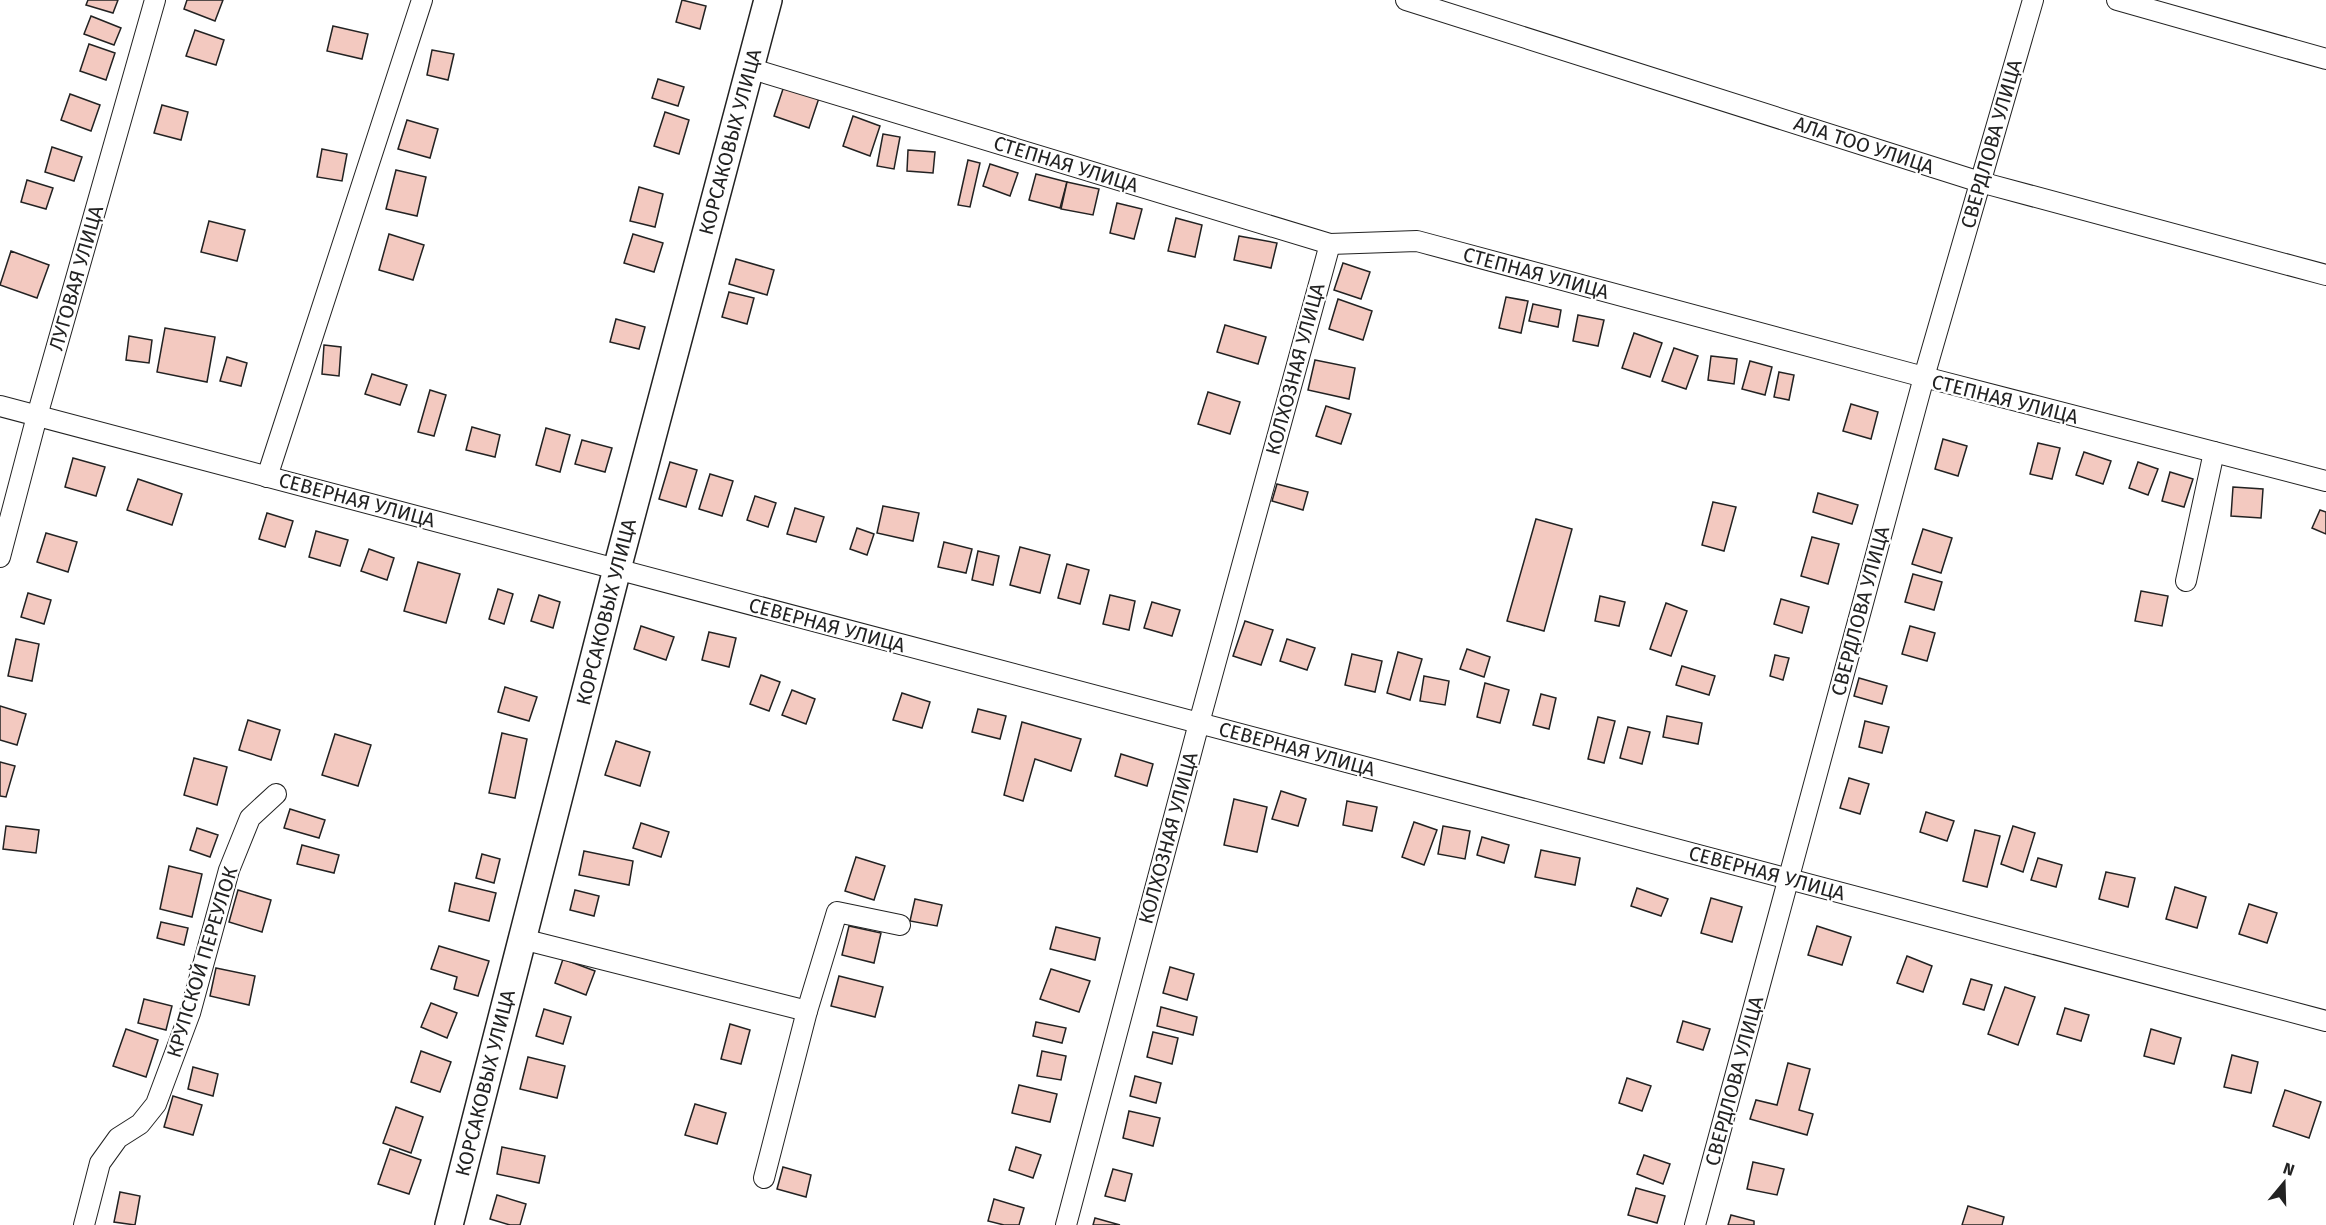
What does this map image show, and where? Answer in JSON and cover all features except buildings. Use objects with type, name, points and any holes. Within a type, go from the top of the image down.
[{"type":"street","name":"ЛУГОВАЯ УЛИЦА","points":[[0,557],[155,0]]},
{"type":"street","name":"СЕВЕРНАЯ УЛИЦА","points":[[267,477],[422,0]]},
{"type":"street","name":"КОРСАКОВЫХ УЛИЦА","points":[[449,1225],[617,569],[768,0]]},
{"type":"street","name":"АЛА ТОО УЛИЦА","points":[[1406,0],[1980,182],[2326,275]]},
{"type":"street","name":"СВЕРДЛОВА УЛИЦА","points":[[1695,1225],[1924,378],[2033,0]]},
{"type":"street","points":[[2117,0],[2326,59]]},
{"type":"street","name":"СТЕПНАЯ УЛИЦА","points":[[749,68],[1330,244],[1417,241],[1924,378],[2326,482]]},
{"type":"street","name":"КОЛХОЗНАЯ УЛИЦА","points":[[1066,1225],[1199,723],[1330,244]]},
{"type":"street","name":"СЕВЕРНАЯ УЛИЦА","points":[[0,406],[2326,1021]]},
{"type":"street","points":[[2186,581],[2214,452]]},
{"type":"street","name":"КРУПСКОЙ ПЕРЕУЛОК","points":[[84,1225],[100,1163],[118,1138],[140,1124],[156,1104],[190,1013],[229,870],[250,818],[276,794]]},
{"type":"street","points":[[764,1179],[807,1011],[837,912],[900,925]]},
{"type":"street","points":[[522,939],[807,1011]]}]
